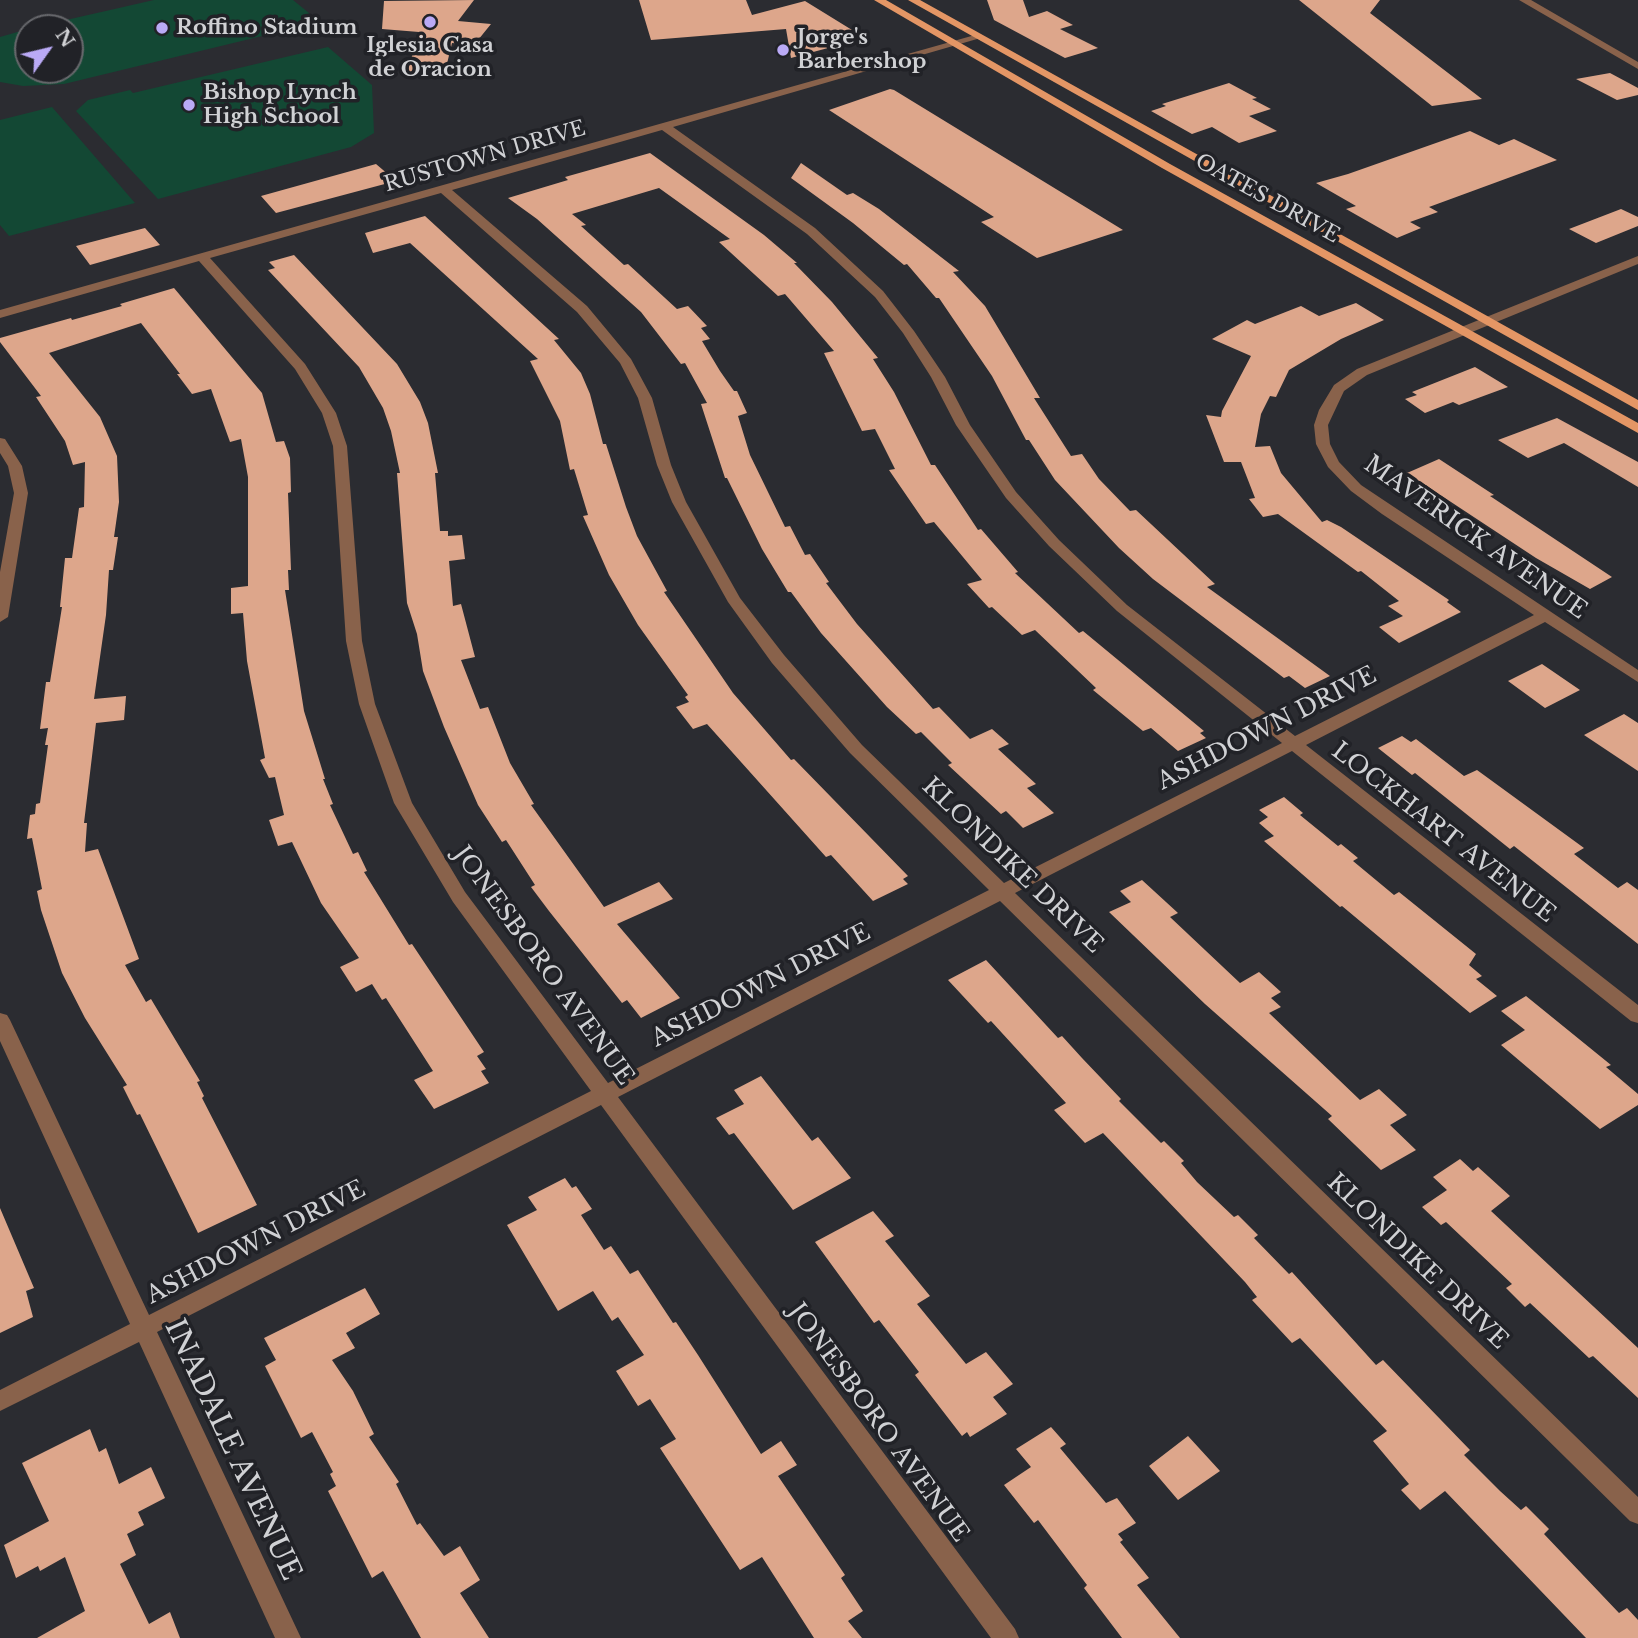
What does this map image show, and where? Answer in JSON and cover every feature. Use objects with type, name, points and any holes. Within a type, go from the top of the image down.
[{"type":"main road","name":"OATES DRIVE","points":[[879,0],[1088,121],[1638,429]]},
{"type":"main road","name":"OATES DRIVE","points":[[913,0],[1638,406]]},
{"type":"main road","points":[[1088,121],[1114,112]]},
{"type":"main road","points":[[1226,199],[1253,190]]},
{"type":"street","points":[[1524,0],[1638,66]]},
{"type":"street","name":"RUSTOWN DRIVE","points":[[0,314],[979,37]]},
{"type":"street","name":"LOCKHART AVENUE","points":[[664,126],[811,231],[879,295],[908,331],[938,377],[963,425],[1011,495],[1054,543],[1122,608],[1638,1016]]},
{"type":"street","name":"KLONDIKE DRIVE","points":[[444,189],[582,309],[626,362],[645,398],[664,465],[679,502],[733,599],[778,659],[856,749],[1638,1513]]},
{"type":"street","name":"JONESBORO AVENUE","points":[[202,257],[300,367],[329,412],[340,446],[354,641],[367,704],[403,803],[459,897],[1006,1638]]},
{"type":"street","name":"MAVERICK AVENUE","points":[[1638,260],[1362,372],[1339,388],[1321,425],[1323,444],[1333,464],[1356,488],[1638,677]]},
{"type":"street","points":[[0,442],[8,469],[21,493],[0,617]]},
{"type":"street","name":"ASHDOWN DRIVE","points":[[0,1401],[1545,615]]},
{"type":"street","name":"INADALE AVENUE","points":[[0,1020],[288,1638]]},
{"type":"green space","points":[[154,0],[293,0],[320,22],[84,79],[84,16]]},
{"type":"green space","points":[[14,33],[14,84],[64,84],[23,86],[0,82],[0,37]]},
{"type":"green space","points":[[328,47],[372,85],[374,133],[351,147],[158,199],[76,111],[88,100],[130,90],[133,93]]},
{"type":"green space","points":[[52,107],[135,203],[9,236],[0,225],[0,120]]},
{"type":"building","name":"Iglesia Casa de Oracion","points":[[474,0],[458,21],[491,24],[474,45],[452,43],[445,72],[407,73],[419,32],[382,29],[384,1]]},
{"type":"building","points":[[639,0],[746,0],[752,15],[805,1],[865,38],[791,58],[786,29],[651,40]]},
{"type":"building","points":[[987,0],[1023,0],[1029,17],[1047,11],[1073,25],[1060,29],[1098,48],[1065,58],[994,20]]},
{"type":"building","points":[[1299,0],[1380,0],[1370,13],[1482,99],[1432,106]]},
{"type":"building","points":[[1610,73],[1638,88],[1638,95],[1617,100],[1576,79]]},
{"type":"building","points":[[1229,83],[1271,109],[1249,116],[1277,131],[1239,143],[1212,127],[1192,134],[1151,111],[1166,106],[1162,104]]},
{"type":"building","points":[[890,89],[1123,230],[1037,258],[981,222],[994,217],[829,110]]},
{"type":"building","points":[[1470,131],[1499,145],[1514,139],[1557,160],[1429,207],[1438,212],[1410,222],[1421,228],[1397,238],[1346,209],[1356,206],[1316,183],[1348,174]]},
{"type":"building","points":[[650,153],[764,235],[797,263],[794,263],[832,302],[878,358],[873,359],[894,392],[931,465],[935,465],[978,530],[981,529],[1018,572],[1015,573],[1079,633],[1083,631],[1204,731],[1200,733],[1206,738],[1178,751],[1151,728],[1143,731],[1093,690],[1096,688],[1035,630],[1022,635],[992,607],[989,608],[967,584],[982,580],[934,522],[926,524],[889,470],[895,469],[875,429],[862,431],[824,353],[834,351],[785,294],[778,296],[719,242],[730,239],[659,188],[572,214],[586,225],[581,226],[624,265],[628,264],[677,309],[688,306],[707,326],[701,328],[710,339],[702,341],[734,391],[737,391],[747,413],[738,416],[750,455],[785,527],[790,526],[805,555],[810,554],[829,582],[826,583],[857,624],[933,709],[939,707],[970,739],[992,729],[1009,744],[998,749],[1036,784],[1027,788],[1054,813],[1023,828],[1006,811],[1001,814],[948,765],[952,763],[921,732],[916,734],[887,707],[821,633],[791,592],[788,592],[762,549],[725,478],[701,404],[707,403],[685,363],[681,364],[641,312],[537,219],[508,198],[568,180],[565,177]]},
{"type":"building","points":[[801,163],[847,195],[853,193],[879,209],[959,271],[953,272],[985,306],[1040,398],[1034,398],[1071,456],[1082,454],[1099,479],[1130,511],[1136,510],[1215,584],[1207,587],[1330,676],[1305,688],[1289,676],[1284,678],[1153,579],[1119,548],[1055,480],[1029,440],[1026,440],[992,376],[939,298],[936,298],[907,264],[904,265],[853,223],[791,178]]},
{"type":"building","points":[[376,164],[396,181],[276,213],[261,196]]},
{"type":"building","points":[[1621,209],[1638,217],[1638,226],[1596,243],[1569,229]]},
{"type":"building","points":[[425,216],[559,339],[554,340],[581,373],[590,394],[603,444],[606,444],[626,507],[637,536],[667,591],[664,592],[733,693],[791,760],[794,759],[908,876],[903,879],[908,884],[873,901],[831,855],[826,857],[707,724],[693,729],[676,707],[689,702],[685,697],[688,695],[638,625],[609,575],[583,516],[588,515],[574,469],[570,470],[560,421],[530,361],[538,359],[410,243],[373,253],[365,233]]},
{"type":"building","points":[[145,228],[160,245],[90,265],[76,246]]},
{"type":"building","points":[[294,255],[397,364],[420,402],[428,423],[438,473],[435,473],[440,531],[448,531],[448,536],[462,535],[465,559],[449,561],[453,606],[461,604],[475,657],[461,660],[480,709],[488,707],[510,763],[534,804],[531,805],[604,907],[659,882],[673,899],[617,924],[680,998],[641,1018],[627,1000],[622,1003],[549,911],[531,887],[535,885],[506,840],[502,842],[478,805],[423,671],[417,634],[407,603],[397,473],[400,473],[391,431],[383,408],[359,367],[268,270],[275,268],[269,262]]},
{"type":"building","points":[[174,288],[262,393],[276,442],[284,441],[290,458],[291,492],[288,493],[291,570],[288,570],[289,590],[285,590],[304,711],[323,779],[333,804],[330,805],[353,854],[358,852],[367,871],[364,872],[409,945],[412,944],[484,1052],[477,1056],[486,1069],[481,1071],[489,1083],[434,1109],[414,1080],[433,1071],[386,998],[382,1000],[372,984],[356,992],[340,967],[359,958],[321,903],[292,842],[278,846],[269,820],[284,815],[275,777],[269,778],[260,760],[265,758],[247,661],[243,613],[231,614],[231,588],[248,586],[248,477],[241,439],[230,442],[211,389],[192,394],[141,323],[49,353],[100,417],[117,456],[119,502],[114,537],[118,537],[113,570],[109,570],[106,615],[94,699],[126,696],[124,720],[96,723],[84,823],[87,823],[85,852],[98,849],[139,959],[125,965],[146,1002],[151,999],[200,1081],[197,1082],[204,1096],[202,1098],[257,1205],[198,1233],[140,1114],[137,1115],[123,1087],[127,1085],[85,1018],[62,973],[41,910],[37,891],[42,889],[32,838],[27,839],[30,815],[35,814],[36,804],[40,803],[48,745],[45,745],[48,728],[40,729],[46,682],[50,682],[62,607],[65,558],[72,558],[79,508],[84,507],[85,462],[73,465],[65,441],[36,397],[41,396],[0,342],[0,338],[122,306],[120,304]]},
{"type":"building","points":[[1356,303],[1384,320],[1341,339],[1289,370],[1276,397],[1270,396],[1261,414],[1255,447],[1270,446],[1281,473],[1322,522],[1327,520],[1341,527],[1449,600],[1447,602],[1461,612],[1399,643],[1379,627],[1403,616],[1388,606],[1399,601],[1361,571],[1358,572],[1278,514],[1263,517],[1249,499],[1255,498],[1241,462],[1224,462],[1206,415],[1221,417],[1251,356],[1212,339],[1247,320],[1255,324],[1301,306],[1319,316]]},
{"type":"building","points":[[1475,367],[1508,387],[1459,405],[1453,402],[1425,413],[1405,399],[1417,395],[1412,392]]},
{"type":"building","points":[[1557,418],[1638,462],[1638,487],[1564,443],[1528,458],[1498,440]]},
{"type":"building","points":[[1439,459],[1612,577],[1590,589],[1536,558],[1407,473]]},
{"type":"building","points":[[1542,664],[1580,690],[1545,708],[1508,681]]},
{"type":"building","points":[[1624,714],[1638,723],[1638,771],[1584,735]]},
{"type":"building","points":[[1402,736],[1411,742],[1416,739],[1464,776],[1477,770],[1584,848],[1574,854],[1618,888],[1627,882],[1638,890],[1638,944],[1514,846],[1510,849],[1415,773],[1412,775],[1378,748]]},
{"type":"building","points":[[1284,797],[1303,813],[1300,815],[1338,846],[1341,844],[1358,858],[1353,861],[1394,895],[1399,892],[1476,954],[1469,965],[1482,976],[1476,979],[1497,996],[1470,1013],[1264,841],[1274,836],[1259,823],[1268,817],[1259,810]]},
{"type":"building","points":[[1142,880],[1178,913],[1170,917],[1240,983],[1259,972],[1281,992],[1271,998],[1281,1007],[1269,1013],[1360,1100],[1379,1089],[1407,1115],[1390,1125],[1416,1150],[1381,1170],[1328,1119],[1332,1116],[1205,1004],[1109,912],[1131,902],[1120,891]]},
{"type":"building","points":[[986,960],[1058,1038],[1062,1036],[1121,1099],[1119,1101],[1161,1143],[1164,1141],[1184,1161],[1181,1163],[1197,1182],[1234,1217],[1238,1215],[1258,1235],[1254,1238],[1289,1274],[1292,1272],[1376,1365],[1383,1360],[1470,1450],[1464,1455],[1521,1510],[1526,1506],[1549,1529],[1544,1534],[1619,1613],[1627,1608],[1638,1620],[1638,1638],[1586,1638],[1445,1491],[1420,1510],[1401,1490],[1409,1484],[1373,1441],[1387,1431],[1300,1338],[1292,1343],[1252,1300],[1257,1297],[1245,1282],[1103,1133],[1085,1143],[1054,1110],[1066,1103],[991,1021],[988,1023],[948,980]]},
{"type":"building","points":[[1526,996],[1611,1065],[1606,1067],[1638,1094],[1638,1105],[1600,1129],[1501,1045],[1525,1030],[1501,1011]]},
{"type":"building","points":[[761,1076],[812,1141],[818,1137],[851,1178],[793,1210],[734,1133],[729,1135],[716,1118],[744,1104],[734,1090]]},
{"type":"building","points":[[1460,1159],[1473,1171],[1478,1167],[1510,1196],[1491,1211],[1638,1348],[1638,1398],[1593,1356],[1589,1358],[1530,1303],[1525,1307],[1506,1288],[1512,1284],[1446,1222],[1441,1225],[1422,1207],[1447,1190],[1433,1177]]},
{"type":"building","points":[[565,1178],[572,1188],[576,1186],[592,1209],[581,1215],[604,1250],[611,1246],[630,1274],[638,1270],[673,1323],[676,1322],[761,1454],[781,1441],[797,1465],[778,1476],[845,1575],[841,1578],[863,1611],[848,1621],[862,1638],[814,1638],[762,1557],[740,1570],[660,1448],[676,1439],[650,1399],[638,1406],[616,1371],[644,1355],[618,1317],[612,1321],[593,1291],[558,1311],[507,1225],[537,1210],[528,1197]]},
{"type":"building","points":[[0,1208],[34,1288],[26,1291],[33,1317],[0,1333]]},
{"type":"building","points":[[873,1211],[894,1236],[885,1241],[930,1296],[917,1304],[966,1364],[986,1352],[1013,1384],[993,1397],[1007,1414],[970,1437],[967,1432],[962,1436],[915,1375],[919,1372],[879,1320],[874,1323],[815,1242]]},
{"type":"building","points":[[365,1288],[380,1314],[346,1333],[355,1348],[332,1360],[353,1391],[374,1434],[369,1437],[399,1482],[396,1484],[417,1525],[420,1523],[444,1556],[460,1546],[480,1580],[460,1593],[489,1638],[421,1638],[383,1571],[372,1578],[328,1491],[336,1486],[330,1474],[333,1472],[312,1432],[301,1438],[265,1366],[276,1360],[264,1338]]},
{"type":"building","points":[[1051,1427],[1066,1444],[1060,1448],[1106,1503],[1117,1498],[1136,1523],[1118,1534],[1123,1540],[1120,1542],[1149,1578],[1137,1585],[1180,1638],[1122,1638],[1084,1588],[1087,1585],[1038,1520],[1034,1523],[1004,1485],[1031,1467],[1016,1449]]},
{"type":"building","points":[[90,1429],[99,1452],[106,1448],[119,1484],[151,1467],[165,1498],[138,1512],[144,1525],[127,1534],[136,1555],[120,1564],[149,1624],[170,1612],[180,1638],[37,1638],[85,1611],[65,1557],[40,1571],[38,1566],[16,1578],[4,1545],[49,1521],[22,1463]]},
{"type":"building","points":[[1188,1436],[1220,1471],[1178,1500],[1149,1466]]},
{"type":"place","name":"Iglesia Casa de Oracion","points":[[430,22]]},
{"type":"place","name":"Roffino Stadium","points":[[162,28]]},
{"type":"place","name":"Jorge's Barbershop","points":[[783,50]]},
{"type":"place","name":"Bishop Lynch High School","points":[[189,105]]}]
